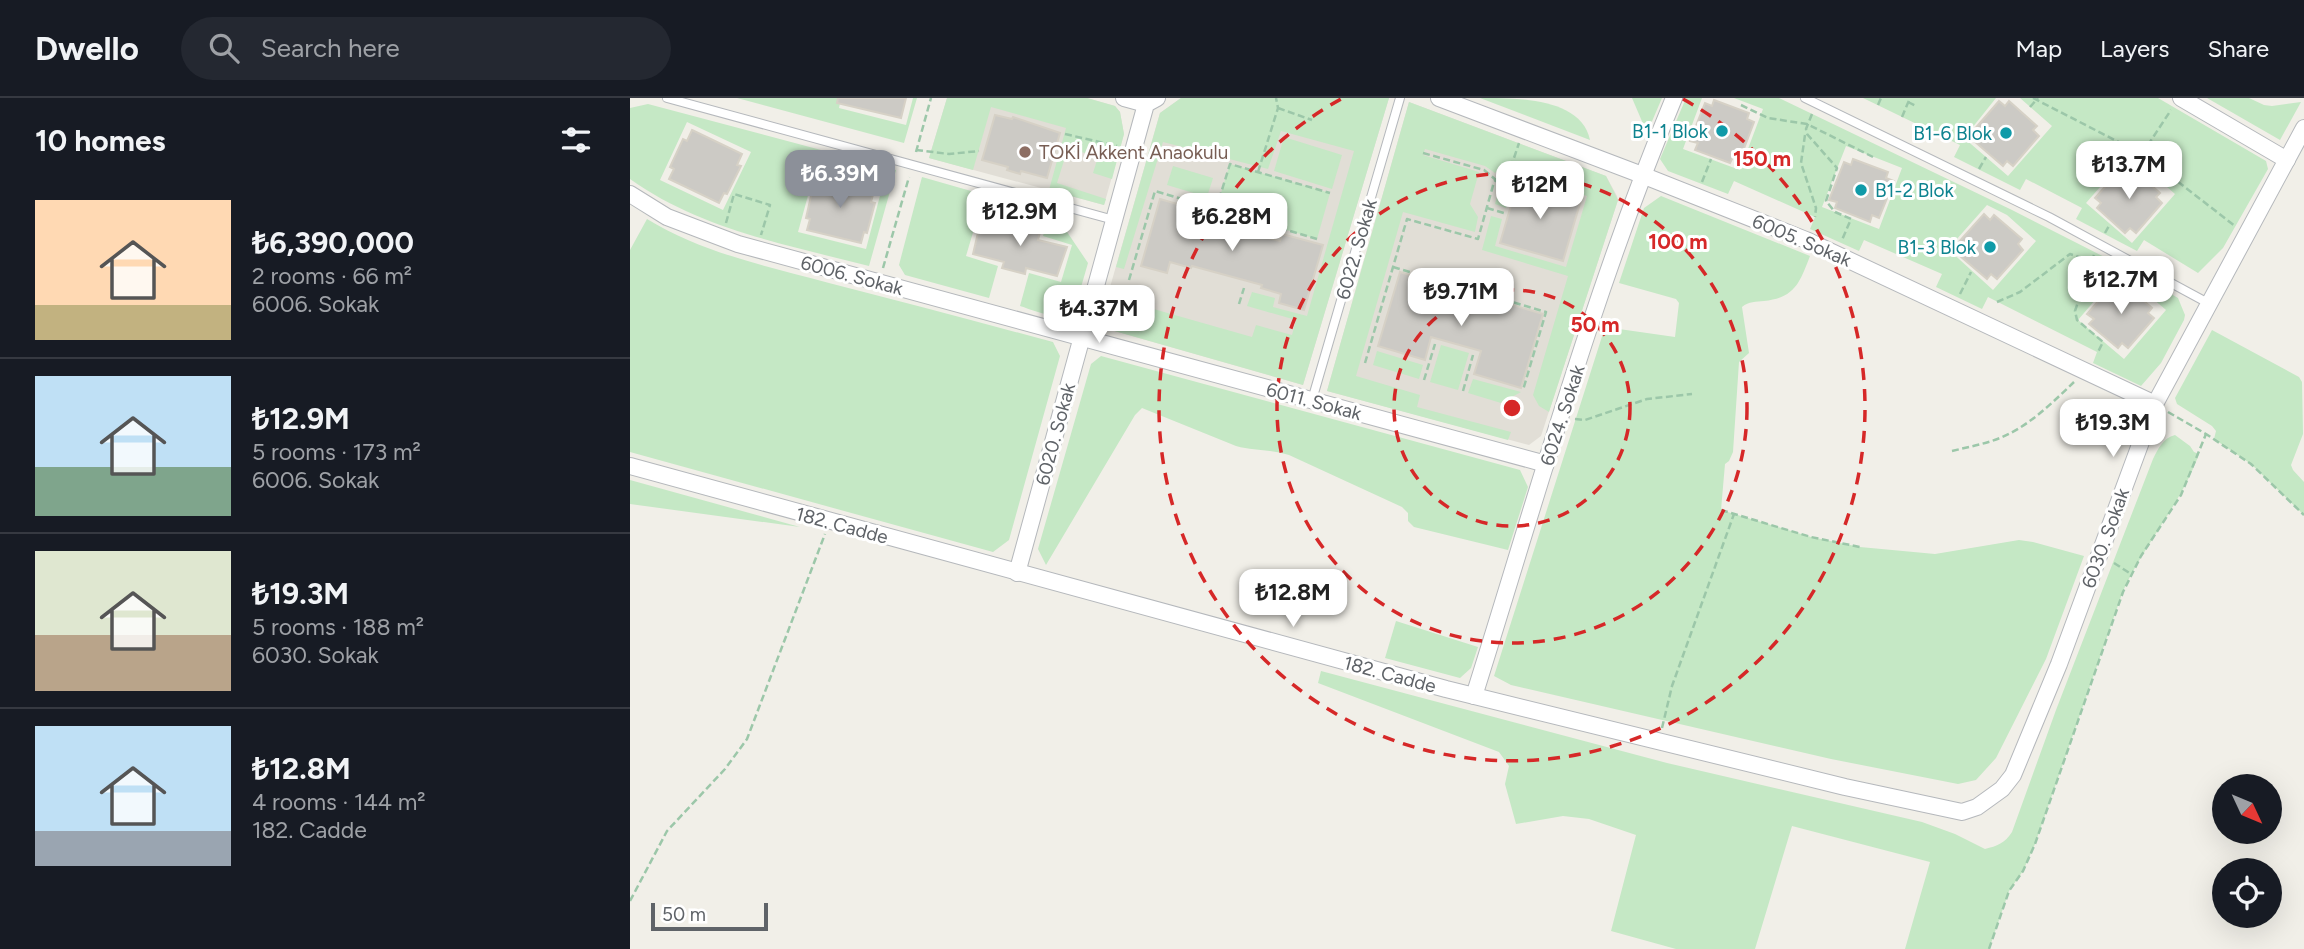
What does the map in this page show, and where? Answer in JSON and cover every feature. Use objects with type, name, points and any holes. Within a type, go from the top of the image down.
[{"type":"street","points":[[1124,98],[1152,101]]},
{"type":"street","name":"6005. Sokak","points":[[1439,98],[1642,174],[1842,257],[2155,404]]},
{"type":"street","name":"6024. Sokak","points":[[1474,696],[1546,464],[1642,174],[1674,98]]},
{"type":"street","name":"6020. Sokak","points":[[1017,573],[1114,220],[1152,101]]},
{"type":"street","points":[[2177,102],[2287,160]]},
{"type":"street","name":"6030. Sokak","points":[[1951,810],[1962,812],[1977,807],[2002,789],[2013,775],[2059,664],[2155,404],[2304,128]]},
{"type":"street","name":"6006. Sokak","points":[[630,194],[667,217],[738,244],[1082,337]]},
{"type":"street","name":"6011. Sokak","points":[[1082,337],[1546,464]]},
{"type":"street","name":"182. Cadde","points":[[630,466],[1474,696],[1844,787],[1951,810]]},
{"type":"lane","points":[[667,98],[1114,220]]},
{"type":"lane","name":"6022. Sokak","points":[[1312,400],[1400,98]]},
{"type":"lane","points":[[1805,98],[2049,217],[2208,303]]},
{"type":"path","points":[[932,98],[916,152],[949,154],[979,151]]},
{"type":"path","points":[[1258,172],[1278,108],[1276,98]]},
{"type":"path","points":[[1878,105],[1881,98]]},
{"type":"path","points":[[2030,107],[2036,99],[2142,154],[2246,234]]},
{"type":"path","points":[[1902,117],[1909,100],[1916,106]]},
{"type":"path","points":[[2142,154],[2177,102]]},
{"type":"path","points":[[1741,106],[1768,118],[1807,124],[1873,157]]},
{"type":"path","points":[[1278,108],[1312,120]]},
{"type":"path","points":[[1812,114],[1807,124],[1801,163],[1816,208],[1815,217]]},
{"type":"path","points":[[1806,132],[1836,166],[1826,198],[1835,212],[1851,219],[1841,243]]},
{"type":"path","points":[[1065,134],[1120,147]]},
{"type":"path","points":[[1365,363],[1407,219],[1479,239],[1496,180],[1512,164],[1519,143]]},
{"type":"path","points":[[1423,153],[1483,170],[1496,180]]},
{"type":"path","points":[[1979,169],[1986,157]]},
{"type":"path","points":[[1701,184],[1711,159]]},
{"type":"path","points":[[1216,209],[1230,164],[1330,193]]},
{"type":"path","points":[[2152,174],[2159,166]]},
{"type":"path","points":[[1504,171],[1519,176]]},
{"type":"path","points":[[883,269],[910,174]]},
{"type":"path","points":[[1129,280],[1155,191],[1317,239]]},
{"type":"path","points":[[725,226],[734,194],[770,205],[760,237]]},
{"type":"path","points":[[1487,208],[1504,213]]},
{"type":"path","points":[[765,221],[771,222]]},
{"type":"path","points":[[2105,234],[2110,224]]},
{"type":"path","points":[[2096,253],[2075,310],[2077,320],[2103,342],[2098,352]]},
{"type":"path","points":[[1997,302],[2020,292],[2066,255],[2073,254],[2091,261],[2113,277],[2143,289]]},
{"type":"path","points":[[1393,267],[1546,313],[1523,390]]},
{"type":"path","points":[[1959,298],[1971,272]]},
{"type":"path","points":[[1239,304],[1244,288]]},
{"type":"path","points":[[1424,380],[1435,344]]},
{"type":"path","points":[[1463,391],[1474,355]]},
{"type":"path","points":[[1952,451],[1998,439],[2018,429],[2046,409],[2076,380]]},
{"type":"path","points":[[1575,419],[1586,420],[1647,399],[1692,394]]},
{"type":"path","points":[[2155,404],[2207,433],[2251,464],[2304,514]]},
{"type":"path","points":[[1989,949],[2009,891],[2023,871],[2035,844],[2131,574],[2181,495],[2207,433]]},
{"type":"path","points":[[1721,510],[1811,537],[1860,547]]},
{"type":"path","points":[[1660,742],[1672,686],[1734,514]]},
{"type":"path","points":[[630,901],[667,831],[725,769],[747,739],[802,590],[831,522]]},
{"type":"path","points":[[2098,557],[2123,567],[2131,574]]},
{"type":"shaded area","name":"TOKİ Akkent Anaokulu","points":[[947,98],[1087,98],[1115,106],[1120,112],[1124,134],[1104,205],[929,158]]},
{"type":"shaded area","points":[[1181,98],[1389,98],[1303,385],[1111,330],[1102,315],[1160,113]]},
{"type":"shaded area","points":[[1409,102],[1606,176],[1617,196],[1618,200],[1541,436],[1529,445],[1327,391]]},
{"type":"green space","points":[[737,98],[841,98],[839,108],[906,125],[913,98],[917,98],[904,143]]},
{"type":"green space","points":[[947,98],[1087,98],[1115,106],[1120,112],[1124,134],[1112,179],[1093,173],[1098,157],[1068,148],[1057,183],[1106,199],[1104,205],[1049,190],[1066,128],[991,107],[973,170],[929,158]]},
{"type":"green space","points":[[1181,98],[1389,98],[1303,385],[1111,330],[1102,315],[1106,303],[1126,308],[1129,302],[1252,337],[1256,325],[1292,335],[1296,320],[1247,306],[1252,292],[1275,298],[1273,307],[1307,316],[1354,151],[1281,131],[1268,169],[1163,142],[1124,269],[1116,267],[1160,113]]},
{"type":"green space","points":[[1480,98],[1529,100],[1561,108],[1584,126],[1590,140]]},
{"type":"green space","points":[[1632,98],[1662,98],[1647,133]]},
{"type":"green space","points":[[1686,98],[1702,98],[1683,149],[1740,170],[1763,109],[1734,98],[1779,98],[2126,268],[2178,298],[2185,315],[2184,320],[2161,363],[2141,386],[2093,363],[2097,352],[1988,297],[1982,309],[1936,287],[1942,274],[1864,240],[1859,251],[1810,229],[1815,217],[1734,181],[1728,194],[1668,171],[1660,159]],"holes":[[[1846,146],[1902,168],[1879,229],[1822,207]],[[1987,205],[2007,215],[2036,241],[1993,290],[1948,249]],[[2119,272],[2166,310],[2124,359],[2078,320]]]},
{"type":"green space","points":[[1863,98],[1996,98],[1964,138],[2008,176],[2052,126],[2020,98],[2158,98],[2266,161],[2268,169],[2223,248],[2198,273],[2144,240],[2137,251],[2076,219],[2082,208],[2026,179],[2020,190],[1954,157],[1960,145]],"holes":[[[2129,154],[2175,194],[2132,243],[2086,203]]]},
{"type":"green space","points":[[2207,98],[2249,98],[2272,106],[2301,102],[2280,140]]},
{"type":"green space","points":[[1409,102],[1606,176],[1618,200],[1549,412],[1539,406],[1533,395],[1568,276],[1482,250],[1491,216],[1502,219],[1495,246],[1566,267],[1587,196],[1543,183],[1544,176],[1504,164],[1495,173],[1485,166],[1425,149],[1423,155],[1479,172],[1470,204],[1478,217],[1475,232],[1403,212],[1356,376],[1420,395],[1417,407],[1511,432],[1508,440],[1327,391]]},
{"type":"green space","points":[[648,104],[896,170],[869,266],[715,223],[685,211],[630,179],[630,108]],"holes":[[[687,122],[751,152],[723,210],[660,180]],[[815,170],[882,188],[866,249],[798,232]]]},
{"type":"green space","points":[[1284,137],[1342,155],[1332,189],[1274,171]]},
{"type":"green space","points":[[1230,164],[1330,193],[1317,239],[1216,209]]},
{"type":"green space","points":[[1173,166],[1213,178],[1207,197],[1167,185]]},
{"type":"green space","points":[[922,177],[971,191],[969,200],[1010,211],[1005,226],[977,219],[966,256],[998,266],[989,298],[905,275],[899,265]]},
{"type":"green space","points":[[1506,178],[1514,181],[1506,208],[1495,204],[1500,186]]},
{"type":"green space","points":[[1661,196],[1810,256],[1799,281],[1790,292],[1742,307],[1749,353],[1739,362],[1733,452],[1725,464],[1721,510],[1811,537],[1860,547],[1935,554],[2019,540],[2084,556],[2046,659],[1996,758],[1976,780],[1958,784],[1831,759],[1511,685],[1494,676],[1605,327],[1675,337],[1679,303],[1676,299],[1619,283],[1644,208]]},
{"type":"green space","points":[[647,219],[690,241],[735,257],[1053,342],[1060,356],[1009,540],[993,552],[630,452],[630,250]]},
{"type":"green space","points":[[1048,219],[1061,223],[1088,263],[1075,308],[1070,313],[1057,316],[1020,306],[1029,273],[1061,282],[1072,245],[1043,236]]},
{"type":"green space","points":[[2212,330],[2299,377],[2302,382],[2303,434],[2291,465],[2304,482],[2304,515],[2251,464],[2214,439],[2216,431],[2212,426],[2177,404],[2175,398]]},
{"type":"green space","points":[[1441,345],[1469,353],[1458,390],[1430,382]]},
{"type":"green space","points":[[1377,351],[1423,365],[1419,379],[1373,365]]},
{"type":"green space","points":[[1101,356],[1520,470],[1528,487],[1508,550],[1414,527],[1402,507],[1289,455],[1236,446],[1142,408],[1135,415],[1046,565],[1038,549],[1091,364]]},
{"type":"green space","points":[[1473,379],[1521,392],[1501,403],[1468,393]]},
{"type":"green space","points":[[2175,435],[2199,454],[2183,490],[2123,591],[2035,844],[2023,871],[2009,891],[1989,949],[1905,949],[1930,862],[1792,826],[1755,949],[1676,949],[1611,931],[1636,835],[1589,819],[1563,816],[1516,824],[1505,784],[1509,766],[1499,752],[1318,683],[1321,671],[1667,763],[1922,822],[1985,849],[1989,848],[2004,841],[2012,832],[2153,459],[2164,441]]},
{"type":"green space","points":[[630,480],[800,527],[630,504]]},
{"type":"green space","points":[[1396,621],[1478,647],[1471,668],[1460,678],[1385,658]]},
{"type":"building","points":[[838,98],[906,98],[901,118],[837,103]]},
{"type":"building","name":"B1-1 Blok","points":[[1714,100],[1749,113],[1747,119],[1754,122],[1740,159],[1733,157],[1730,163],[1695,150],[1698,143],[1690,141],[1705,103],[1712,106]]},
{"type":"building","name":"B1-6 Blok","points":[[1999,101],[2005,106],[2009,101],[2037,126],[2033,130],[2039,136],[2013,166],[2007,161],[2003,166],[1974,141],[1979,136],[1973,131]]},
{"type":"building","points":[[995,115],[1013,117],[1060,133],[1047,178],[1021,171],[1020,174],[1007,170],[1008,167],[982,160]]},
{"type":"building","points":[[692,130],[742,154],[737,165],[741,166],[727,194],[724,193],[719,203],[669,179],[674,169],[670,167],[683,139],[687,141]]},
{"type":"building","name":"B1-2 Blok","points":[[1853,159],[1888,172],[1886,178],[1894,181],[1879,218],[1872,215],[1870,222],[1835,208],[1837,202],[1829,200],[1844,162],[1851,165]]},
{"type":"building","points":[[2122,168],[2128,173],[2132,168],[2160,193],[2156,197],[2162,203],[2136,233],[2130,228],[2125,233],[2097,208],[2101,203],[2095,198]]},
{"type":"building","points":[[1524,175],[1538,179],[1536,187],[1581,200],[1563,261],[1500,243],[1514,195],[1518,196]]},
{"type":"building","points":[[820,178],[874,191],[871,202],[875,203],[867,233],[864,232],[861,243],[807,230],[810,219],[806,218],[813,187],[817,188]]},
{"type":"building","points":[[1160,199],[1201,211],[1198,223],[1222,230],[1224,225],[1232,227],[1233,224],[1250,229],[1249,233],[1280,241],[1282,234],[1323,245],[1304,310],[1279,303],[1281,294],[1261,288],[1262,285],[1192,266],[1191,268],[1170,262],[1167,273],[1141,266]]},
{"type":"building","name":"B1-3 Blok","points":[[1984,214],[1990,220],[1994,215],[2022,239],[2018,244],[2023,250],[1997,279],[1991,274],[1987,279],[1959,255],[1963,250],[1957,244]]},
{"type":"building","points":[[1013,216],[1042,224],[1038,240],[1067,247],[1057,276],[1026,268],[1025,274],[1002,268],[1004,262],[973,254],[980,224],[1009,231]]},
{"type":"building","points":[[1400,272],[1446,286],[1445,292],[1495,306],[1496,300],[1543,314],[1521,388],[1474,374],[1481,351],[1431,337],[1425,360],[1378,346]]},
{"type":"building","points":[[2113,284],[2119,289],[2124,284],[2152,308],[2148,313],[2154,318],[2128,348],[2122,343],[2118,348],[2089,324],[2094,319],[2087,314]]},
{"type":"place","name":"B1-1 Blok","points":[[1722,131]]},
{"type":"place","name":"B1-6 Blok","points":[[2006,133]]},
{"type":"place","name":"TOKİ Akkent Anaokulu","points":[[1025,152]]},
{"type":"place","name":"B1-2 Blok","points":[[1861,190]]},
{"type":"place","name":"B1-3 Blok","points":[[1990,247]]}]
